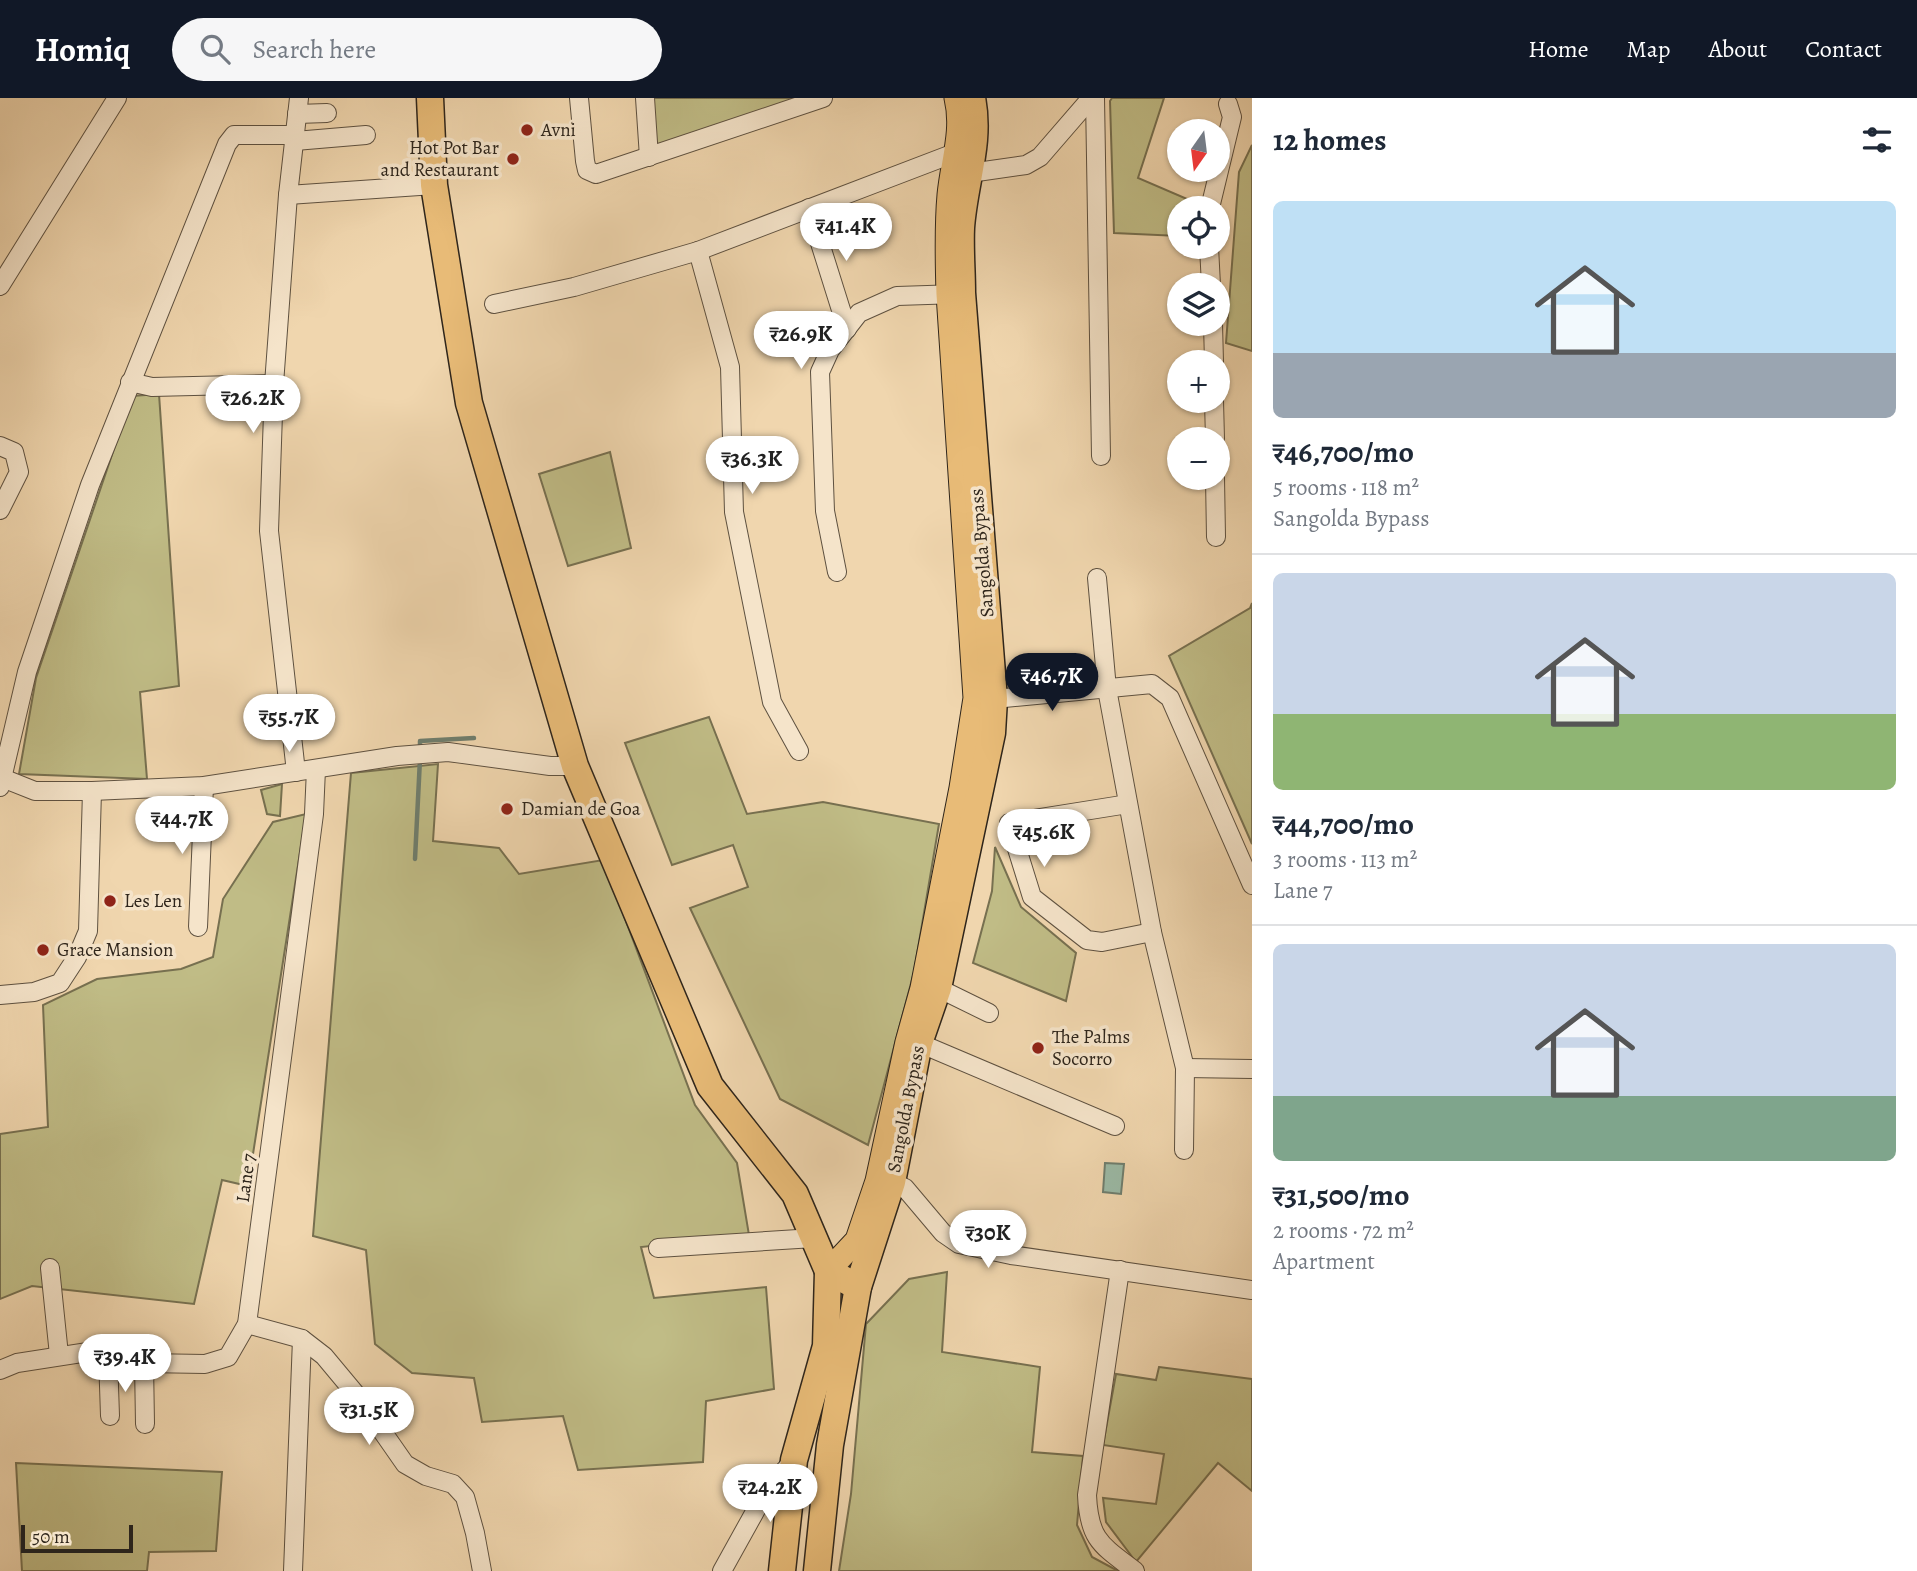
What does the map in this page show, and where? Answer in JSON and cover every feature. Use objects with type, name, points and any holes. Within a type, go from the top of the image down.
[{"type":"highway","points":[[430,98],[434,185],[469,403],[575,766],[710,1086],[795,1194],[828,1271],[826,1346],[794,1460],[782,1571]]},
{"type":"highway","name":"Sangolda Bypass","points":[[817,1571],[830,1445],[858,1287],[892,1182],[919,1042],[938,988],[992,733],[994,699],[955,294],[967,157],[976,117],[972,98]]},
{"type":"highway","points":[[828,1271],[858,1287]]},
{"type":"main road","name":"Sangolda Bypass","points":[[956,98],[967,157]]},
{"type":"main road","name":"Sangolda Bypass","points":[[828,1271],[857,1240],[877,1181],[927,963],[961,788],[975,698],[955,294]]},
{"type":"street","points":[[0,286],[117,98]]},
{"type":"street","points":[[579,98],[587,170],[596,174],[818,99]]},
{"type":"street","points":[[645,98],[649,157]]},
{"type":"street","points":[[494,304],[574,288],[698,251],[809,208],[967,157],[1026,165],[1040,157],[1093,98]]},
{"type":"street","points":[[1093,98],[1101,456]]},
{"type":"street","points":[[1213,196],[1232,117],[1226,100]]},
{"type":"street","points":[[296,772],[269,531],[274,384],[288,195],[298,106],[327,113]]},
{"type":"street","points":[[366,135],[295,138],[234,135],[227,144],[90,485],[27,672],[1,781],[35,791],[204,786],[397,756],[448,752],[550,766],[575,766]]},
{"type":"street","points":[[288,195],[434,185]]},
{"type":"street","points":[[809,208],[847,328]]},
{"type":"street","points":[[698,251],[730,367],[734,512],[739,539],[772,702],[799,751]]},
{"type":"street","points":[[837,572],[825,511],[820,372],[830,349],[859,313],[897,296],[955,294]]},
{"type":"street","points":[[130,382],[152,387],[274,384]]},
{"type":"street","points":[[0,446],[15,452],[19,472],[0,510]]},
{"type":"street","points":[[1215,490],[1216,537]]},
{"type":"street","points":[[1097,578],[1107,689],[1153,932],[1185,1068],[1184,1150]]},
{"type":"street","points":[[994,699],[1152,684],[1170,698],[1252,885]]},
{"type":"street","name":"Lane 7","points":[[0,1370],[17,1363],[88,1352],[144,1363],[205,1364],[228,1357],[247,1324],[314,814],[317,769]]},
{"type":"street","points":[[198,927],[204,786]]},
{"type":"street","points":[[0,995],[34,992],[60,983],[81,948],[88,931],[92,791]]},
{"type":"street","points":[[1128,804],[1009,823],[1032,897],[1087,940],[1102,942],[1153,932]]},
{"type":"street","points":[[938,988],[989,1013]]},
{"type":"street","points":[[919,1042],[1115,1125]]},
{"type":"street","points":[[1185,1068],[1252,1069]]},
{"type":"street","points":[[892,1182],[905,1188],[943,1233],[959,1244],[1011,1255],[1252,1290]]},
{"type":"street","points":[[658,1248],[814,1238]]},
{"type":"street","points":[[50,1268],[59,1355]]},
{"type":"street","points":[[1120,1270],[1087,1495],[1088,1520],[1099,1543],[1135,1571]]},
{"type":"street","points":[[247,1324],[302,1339],[324,1356],[359,1398],[405,1464],[426,1476],[453,1484],[465,1497],[475,1533],[481,1571]]},
{"type":"street","points":[[293,1571],[302,1339]]},
{"type":"street","points":[[108,1356],[110,1416]]},
{"type":"street","points":[[144,1363],[145,1424]]},
{"type":"street","points":[[722,1571],[767,1490],[794,1460]]},
{"type":"shaded area","points":[[652,98],[803,98],[656,149]]},
{"type":"shaded area","points":[[1112,98],[1164,98],[1138,178],[1180,196],[1167,196],[1167,235],[1114,233]]},
{"type":"shaded area","points":[[1252,145],[1252,351],[1226,343],[1227,336],[1230,336],[1230,290],[1239,172]]},
{"type":"shaded area","points":[[159,394],[179,686],[140,692],[147,779],[19,774],[36,678],[132,396]]},
{"type":"shaded area","points":[[610,452],[631,548],[568,566],[539,474]]},
{"type":"shaded area","points":[[1252,603],[1252,844],[1169,656],[1250,608]]},
{"type":"shaded area","points":[[709,717],[747,814],[823,802],[939,824],[914,972],[868,1145],[780,1099],[690,908],[748,887],[733,845],[672,865],[625,743]]},
{"type":"shaded area","points":[[438,764],[433,841],[499,848],[519,874],[603,860],[695,1105],[737,1163],[749,1235],[641,1247],[654,1298],[766,1287],[774,1389],[706,1401],[703,1462],[578,1470],[563,1416],[482,1422],[474,1378],[412,1373],[375,1344],[366,1250],[313,1236],[351,773]]},
{"type":"shaded area","points":[[282,784],[280,816],[267,814],[261,790]]},
{"type":"shaded area","points":[[306,814],[248,1186],[222,1180],[194,1304],[32,1286],[0,1299],[0,1134],[48,1127],[43,1005],[97,979],[181,969],[213,957],[223,899],[273,822]]},
{"type":"shaded area","points":[[995,847],[1021,907],[1076,953],[1066,1001],[973,963],[992,891]]},
{"type":"shaded area","points":[[1105,1163],[1124,1164],[1121,1194],[1103,1192]]},
{"type":"shaded area","points":[[947,1272],[942,1352],[1040,1367],[1032,1452],[1083,1456],[1077,1525],[1092,1557],[1118,1571],[839,1571],[851,1494],[866,1324],[909,1279]]},
{"type":"shaded area","points":[[1159,1367],[1252,1379],[1252,1491],[1218,1463],[1136,1562],[1106,1522],[1103,1498],[1156,1504],[1164,1454],[1103,1445],[1116,1374],[1156,1380]]},
{"type":"shaded area","points":[[16,1463],[222,1472],[216,1551],[149,1552],[147,1571],[22,1571]]},
{"type":"waterway","points":[[420,750],[420,741],[474,738]]},
{"type":"waterway","points":[[415,859],[420,759]]},
{"type":"place","name":"Avni","points":[[527,130]]},
{"type":"place","name":"Hot Pot Bar and Restaurant","points":[[513,159]]},
{"type":"place","name":"Damian de Goa","points":[[507,809]]},
{"type":"place","name":"Les Len","points":[[110,901]]},
{"type":"place","name":"Grace Mansion","points":[[43,950]]},
{"type":"place","name":"The Palms Socorro","points":[[1038,1048]]}]
